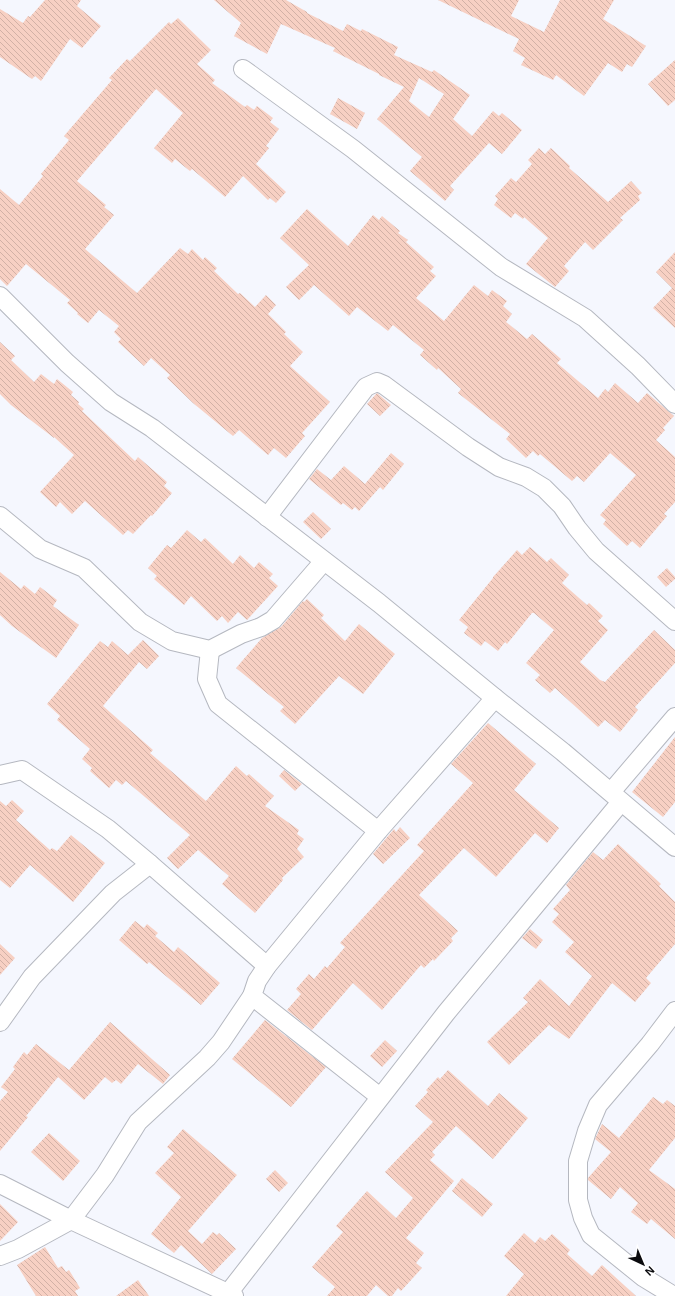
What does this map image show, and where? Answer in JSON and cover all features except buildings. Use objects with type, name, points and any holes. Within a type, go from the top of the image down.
[{"type":"street","points":[[243,69],[354,149],[501,267],[585,318],[638,366],[675,404]]},
{"type":"street","points":[[0,296],[67,362],[111,402],[152,428],[379,603],[495,698],[564,752],[675,847]]},
{"type":"street","points":[[267,516],[366,387],[377,382],[384,385],[468,447],[499,467],[526,477],[544,488],[562,506],[577,528],[596,551],[675,621]]},
{"type":"street","points":[[0,516],[40,549],[84,568],[140,622],[172,641],[210,650],[273,620],[324,561]]},
{"type":"street","points":[[210,650],[207,679],[218,704],[378,831]]},
{"type":"street","points":[[0,1256],[18,1249],[71,1220],[105,1175],[138,1122],[207,1058],[221,1042],[252,996],[257,981],[267,966],[378,831],[495,698]]},
{"type":"street","points":[[0,1184],[71,1220],[229,1295],[380,1097],[616,797],[675,717]]},
{"type":"street","points":[[0,775],[22,770],[108,829],[267,966]]},
{"type":"street","points":[[0,1022],[38,972],[113,894],[150,864]]},
{"type":"street","points":[[252,996],[380,1097]]},
{"type":"street","points":[[674,1296],[643,1277],[591,1235],[583,1218],[578,1200],[578,1161],[587,1131],[598,1105],[650,1044],[675,1011]]}]
